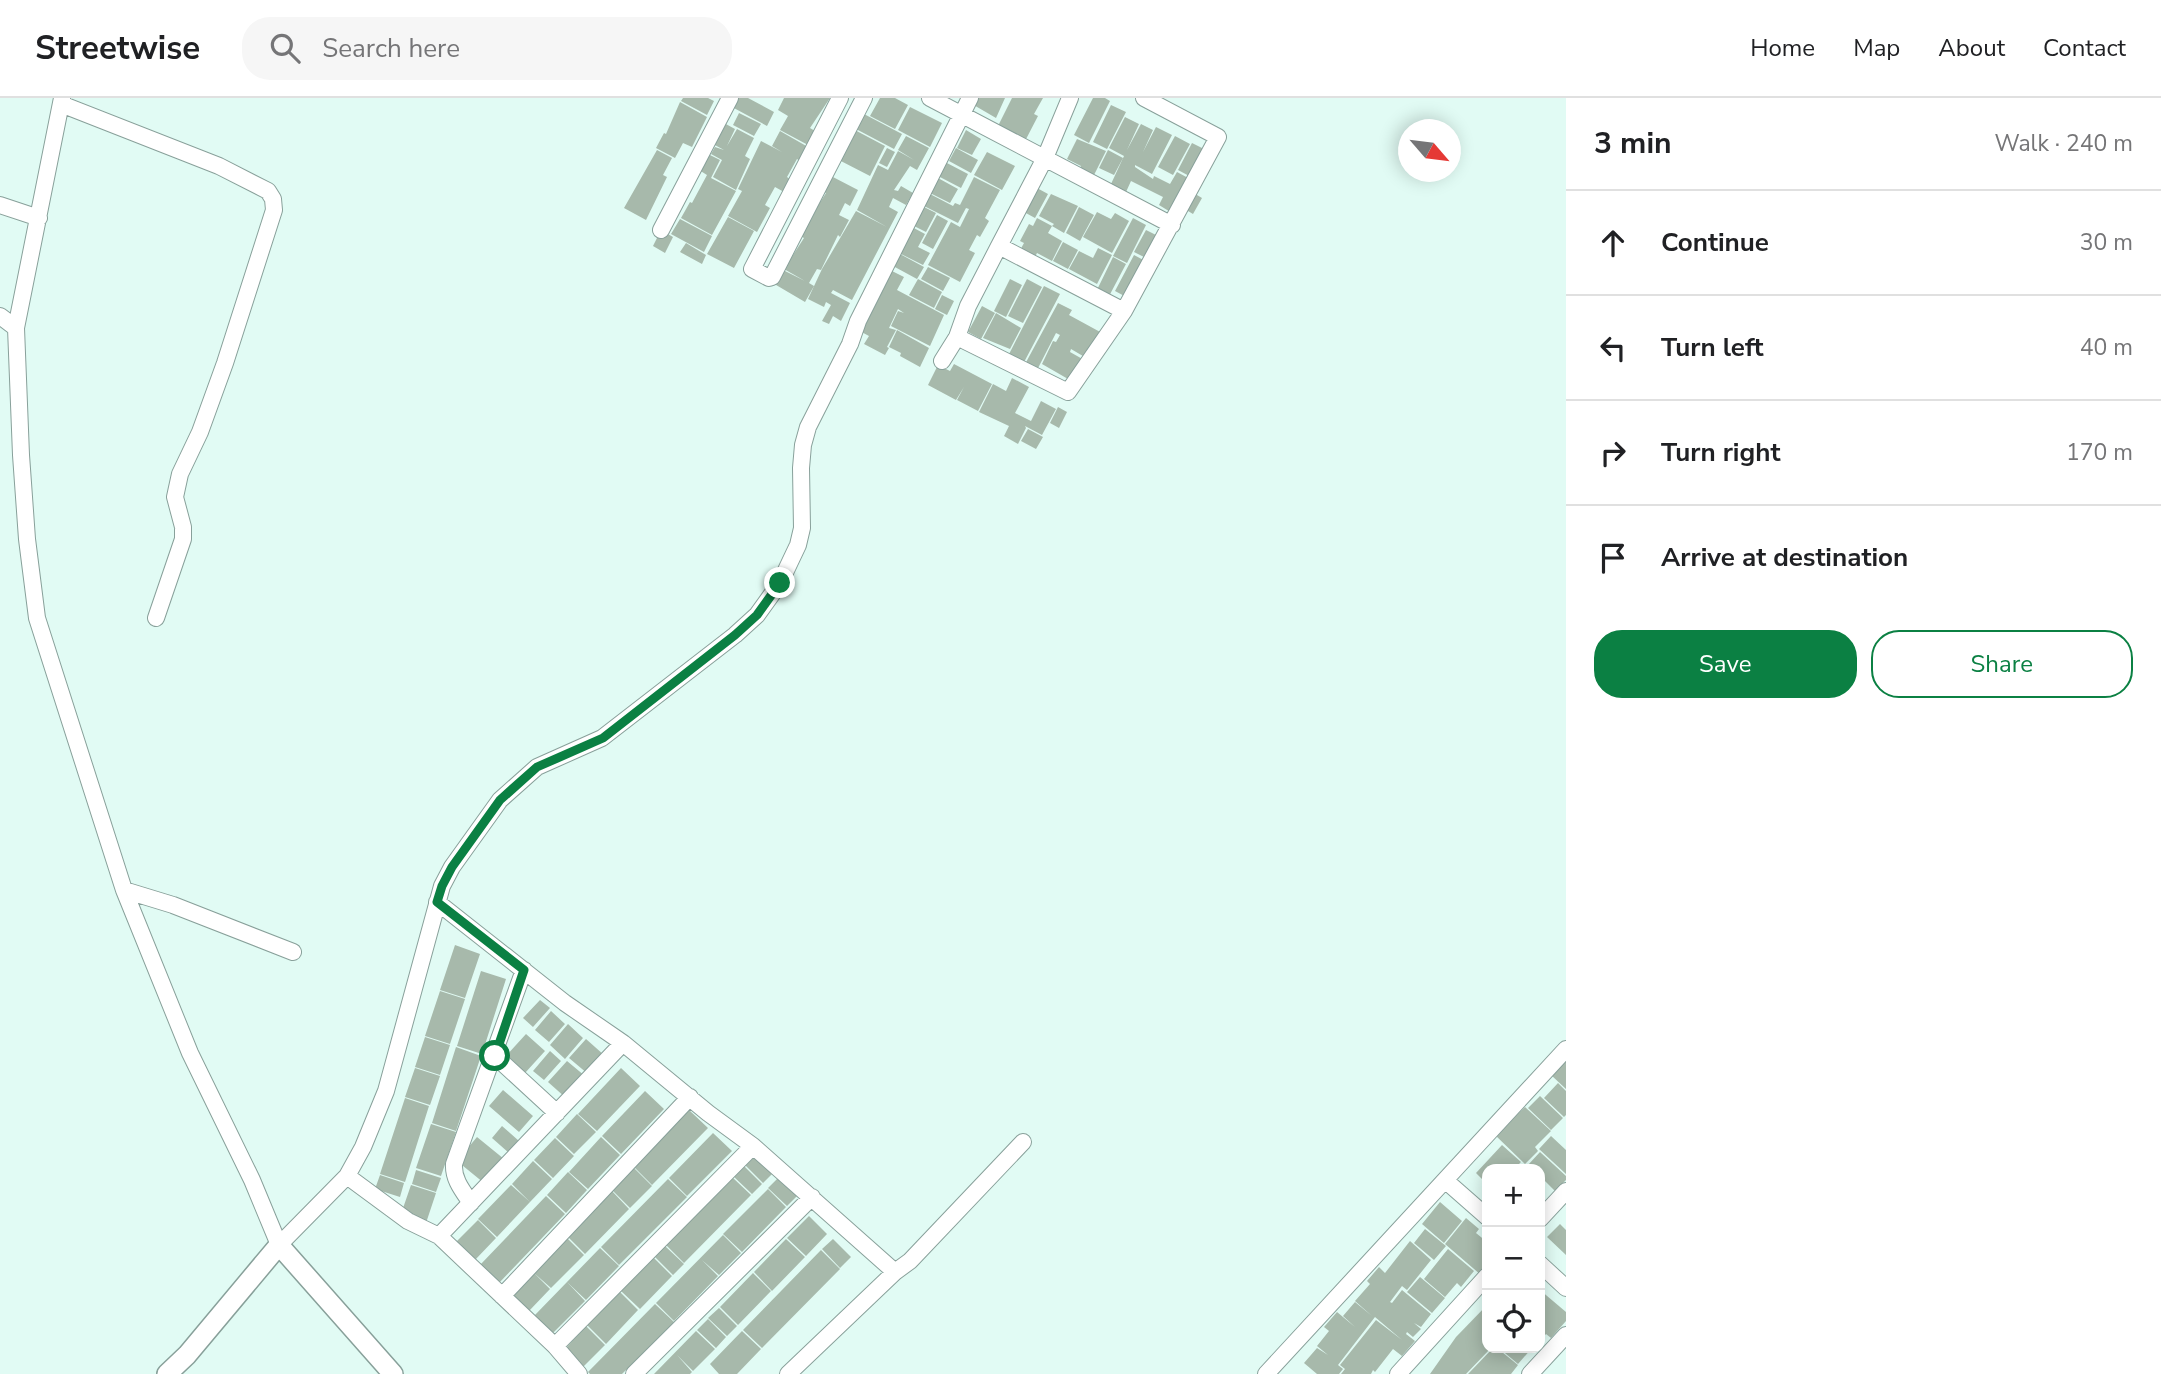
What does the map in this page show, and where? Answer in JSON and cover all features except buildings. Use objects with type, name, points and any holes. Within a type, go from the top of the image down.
[{"type":"street","points":[[660,230],[730,98]]},
{"type":"street","points":[[840,98],[752,268],[769,278],[772,278],[864,98]]},
{"type":"street","points":[[930,98],[1172,225]]},
{"type":"street","points":[[167,1374],[187,1355],[279,1245],[347,1175],[363,1147],[386,1091],[442,886],[452,867],[500,800],[537,767],[603,738],[724,644],[757,615],[780,583],[798,545],[802,528],[801,468],[808,427],[970,98]]},
{"type":"street","points":[[942,361],[957,337],[968,306],[1045,158],[1070,98]]},
{"type":"street","points":[[957,337],[1068,392],[1124,311],[1218,137],[1144,98]]},
{"type":"street","points":[[156,618],[183,539],[183,527],[175,497],[180,474],[200,432],[225,363],[274,211],[272,199],[268,191],[219,166],[61,101],[16,328],[27,539],[37,618],[124,890],[190,1054],[252,1180],[279,1245],[393,1374]]},
{"type":"street","points":[[0,205],[39,218]]},
{"type":"street","points":[[999,246],[1124,311]]},
{"type":"street","points":[[0,316],[16,328]]},
{"type":"street","points":[[124,890],[173,905],[293,953]]},
{"type":"street","points":[[437,902],[565,1003],[623,1042],[753,1146],[895,1272]]},
{"type":"street","points":[[471,1203],[457,1183],[453,1172],[454,1164],[524,970]]},
{"type":"street","points":[[439,1236],[623,1042]]},
{"type":"street","points":[[1265,1374],[1566,1049]]},
{"type":"street","points":[[495,1056],[557,1113]]},
{"type":"street","points":[[502,1296],[690,1097]]},
{"type":"street","points":[[788,1374],[895,1272],[910,1261],[1023,1142]]},
{"type":"street","points":[[555,1346],[753,1146]]},
{"type":"street","points":[[347,1175],[408,1221],[439,1236],[555,1346],[579,1374]]},
{"type":"street","points":[[1446,1181],[1482,1213]]},
{"type":"street","points":[[1545,1214],[1566,1191]]},
{"type":"street","points":[[634,1374],[812,1197]]},
{"type":"street","points":[[1545,1269],[1566,1288]]},
{"type":"street","points":[[1398,1374],[1482,1282]]},
{"type":"street","points":[[1530,1374],[1566,1335]]},
{"type":"route","points":[[495,1056],[524,970],[437,902],[452,867],[500,800],[537,767],[603,738],[735,635],[757,615],[780,583]]}]
